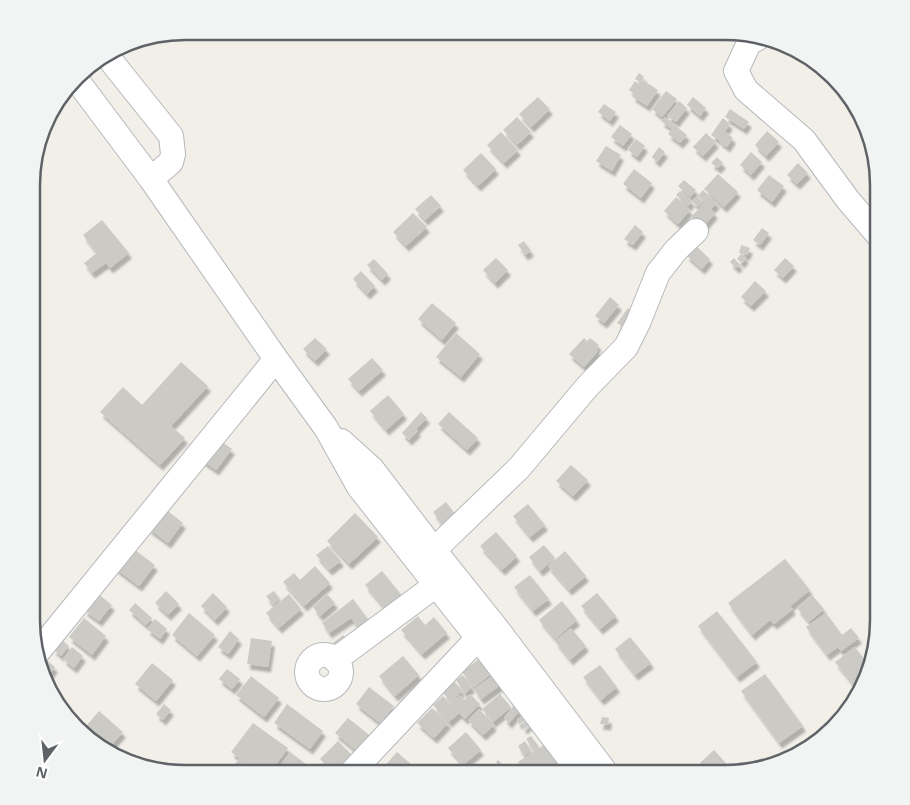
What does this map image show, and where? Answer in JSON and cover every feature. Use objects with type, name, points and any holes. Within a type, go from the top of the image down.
[{"type":"street","points":[[750,43],[736,70],[746,90],[804,140],[870,226]]},
{"type":"street","points":[[111,60],[170,136],[173,154],[171,162],[151,179]]},
{"type":"street","points":[[80,85],[151,179],[326,428],[359,487],[436,585],[486,632],[599,765]]},
{"type":"street","points":[[434,550],[520,468],[587,387],[626,347],[658,273],[676,250],[696,231]]},
{"type":"street","points":[[43,646],[276,359]]},
{"type":"street","points":[[326,428],[372,469],[434,550],[575,765]]},
{"type":"street","points":[[335,660],[436,585]]},
{"type":"street","points":[[359,765],[486,632]]},
{"type":"building","points":[[639,73],[644,77],[640,82],[635,79]]},
{"type":"building","points":[[643,80],[658,90],[647,106],[632,96],[634,94],[629,90],[635,81],[640,85]]},
{"type":"building","points":[[666,91],[677,99],[662,117],[652,109]]},
{"type":"building","points":[[538,97],[550,109],[531,127],[519,114]]},
{"type":"building","points":[[693,97],[706,108],[700,116],[687,105]]},
{"type":"building","points":[[679,101],[687,108],[676,122],[667,116]]},
{"type":"building","points":[[604,104],[616,112],[610,121],[598,112]]},
{"type":"building","points":[[730,109],[749,122],[744,129],[725,117]]},
{"type":"building","points":[[517,117],[531,132],[517,145],[503,130]]},
{"type":"building","points":[[665,117],[687,135],[680,143],[668,134],[672,129],[661,121]]},
{"type":"building","points":[[723,118],[730,124],[719,140],[711,135]]},
{"type":"building","points":[[620,125],[632,134],[623,146],[611,137]]},
{"type":"building","points":[[767,131],[779,142],[766,156],[755,145]]},
{"type":"building","points":[[501,132],[518,150],[504,163],[487,145]]},
{"type":"building","points":[[726,132],[733,138],[727,147],[719,141]]},
{"type":"building","points":[[706,133],[716,142],[703,156],[693,147]]},
{"type":"building","points":[[636,139],[645,146],[637,157],[628,150]]},
{"type":"building","points":[[606,146],[621,155],[612,171],[596,161]]},
{"type":"building","points":[[659,147],[665,152],[657,162],[652,157]]},
{"type":"building","points":[[751,152],[762,162],[751,175],[740,165]]},
{"type":"building","points":[[481,153],[496,169],[478,186],[463,170]]},
{"type":"building","points":[[717,157],[723,163],[718,168],[711,163]]},
{"type":"building","points":[[798,163],[808,173],[797,184],[787,175]]},
{"type":"building","points":[[634,169],[652,183],[641,198],[623,184]]},
{"type":"building","points":[[718,174],[738,192],[724,207],[704,189]]},
{"type":"building","points":[[769,175],[784,186],[772,202],[757,190]]},
{"type":"building","points":[[684,180],[696,190],[690,197],[678,186]]},
{"type":"building","points":[[703,190],[717,203],[711,209],[698,196]]},
{"type":"building","points":[[680,191],[692,201],[688,206],[676,195]]},
{"type":"building","points":[[431,195],[441,206],[425,220],[415,209]]},
{"type":"building","points":[[697,196],[703,202],[698,207],[692,201]]},
{"type":"building","points":[[676,197],[690,210],[678,224],[664,211]]},
{"type":"building","points":[[704,203],[715,213],[703,227],[691,217]]},
{"type":"building","points":[[413,213],[427,227],[406,246],[393,232]]},
{"type":"building","points":[[102,220],[129,253],[110,268],[106,263],[92,273],[84,263],[97,253],[83,235]]},
{"type":"building","points":[[635,225],[643,232],[633,245],[624,239]]},
{"type":"building","points":[[762,228],[769,233],[760,245],[753,240]]},
{"type":"building","points":[[524,241],[531,251],[525,255],[518,245]]},
{"type":"building","points":[[695,245],[710,259],[702,269],[686,255]]},
{"type":"building","points":[[741,245],[750,248],[747,255],[739,253]]},
{"type":"building","points":[[741,254],[746,257],[742,263],[737,259]]},
{"type":"building","points":[[496,258],[508,270],[495,283],[483,270]]},
{"type":"building","points":[[734,258],[740,265],[736,268],[730,262]]},
{"type":"building","points":[[785,258],[794,266],[783,278],[774,270]]},
{"type":"building","points":[[374,259],[388,274],[382,280],[367,265]]},
{"type":"building","points":[[361,271],[375,286],[367,294],[353,279]]},
{"type":"building","points":[[755,281],[766,291],[751,306],[741,297]]},
{"type":"building","points":[[610,297],[619,305],[604,323],[595,316]]},
{"type":"building","points":[[432,303],[456,323],[442,340],[418,319]]},
{"type":"building","points":[[628,308],[638,316],[628,330],[617,323]]},
{"type":"building","points":[[456,333],[480,354],[461,377],[436,357]]},
{"type":"building","points":[[315,338],[327,349],[315,361],[303,349]]},
{"type":"building","points":[[584,338],[587,341],[590,338],[599,345],[596,348],[598,351],[584,367],[569,354]]},
{"type":"building","points":[[372,358],[383,370],[359,391],[348,379]]},
{"type":"building","points":[[181,362],[208,386],[171,426],[185,438],[160,465],[100,412],[123,387],[142,405]]},
{"type":"building","points":[[388,395],[404,414],[386,430],[370,411]]},
{"type":"building","points":[[421,412],[427,418],[416,429],[418,431],[409,440],[402,433]]},
{"type":"building","points":[[449,412],[478,438],[467,450],[438,424]]},
{"type":"building","points":[[215,437],[232,449],[216,470],[199,458]]},
{"type":"building","points":[[571,465],[588,480],[573,496],[556,481]]},
{"type":"building","points":[[446,502],[459,519],[445,529],[433,512]]},
{"type":"building","points":[[528,504],[545,525],[530,537],[513,516]]},
{"type":"building","points":[[164,508],[183,523],[168,543],[148,528]]},
{"type":"building","points":[[355,513],[378,537],[349,564],[327,541]]},
{"type":"building","points":[[496,532],[517,556],[502,570],[480,546]]},
{"type":"building","points":[[544,545],[555,558],[540,571],[529,557]]},
{"type":"building","points":[[328,546],[341,561],[329,570],[316,555]]},
{"type":"building","points":[[131,547],[155,565],[139,586],[115,568]]},
{"type":"building","points":[[565,551],[586,576],[569,590],[548,566]]},
{"type":"building","points":[[785,559],[810,590],[790,606],[793,609],[774,624],[770,620],[752,635],[728,603]]},
{"type":"building","points":[[315,566],[330,583],[304,606],[283,582],[294,573],[300,580]]},
{"type":"building","points":[[382,571],[403,597],[387,611],[365,585]]},
{"type":"building","points":[[530,575],[549,599],[533,611],[514,587]]},
{"type":"building","points":[[166,591],[179,604],[168,615],[155,603]]},
{"type":"building","points":[[274,591],[280,599],[273,605],[266,596]]},
{"type":"building","points":[[97,593],[112,605],[99,621],[84,610]]},
{"type":"building","points":[[213,593],[227,607],[215,620],[201,606]]},
{"type":"building","points":[[597,593],[616,616],[600,629],[581,606]]},
{"type":"building","points":[[289,594],[301,609],[279,628],[266,613]]},
{"type":"building","points":[[327,594],[335,603],[320,616],[313,607]]},
{"type":"building","points":[[812,595],[824,609],[809,622],[797,608]]},
{"type":"building","points":[[353,599],[368,619],[358,627],[351,618],[329,633],[322,623]]},
{"type":"building","points":[[562,601],[577,620],[555,639],[539,620]]},
{"type":"building","points":[[135,603],[152,618],[146,625],[129,610]]},
{"type":"building","points":[[717,611],[757,662],[737,677],[698,626]]},
{"type":"building","points":[[189,613],[215,635],[197,656],[172,635]]},
{"type":"building","points":[[826,613],[842,635],[851,628],[859,638],[841,651],[838,647],[827,655],[806,627]]},
{"type":"building","points":[[418,616],[425,625],[434,617],[447,633],[422,654],[401,630]]},
{"type":"building","points":[[84,618],[106,636],[92,655],[69,637]]},
{"type":"building","points":[[155,619],[167,629],[160,639],[147,629]]},
{"type":"building","points":[[571,628],[586,646],[570,660],[555,641]]},
{"type":"building","points":[[230,631],[239,639],[228,654],[218,647]]},
{"type":"building","points":[[343,635],[348,641],[338,649],[333,643]]},
{"type":"building","points":[[630,637],[651,663],[635,675],[615,649]]},
{"type":"building","points":[[251,638],[272,641],[268,667],[247,664]]},
{"type":"building","points":[[61,639],[69,646],[61,656],[53,649]]},
{"type":"building","points":[[72,647],[83,656],[74,668],[63,659]]},
{"type":"building","points":[[855,647],[864,659],[856,682],[853,684],[835,662]]},
{"type":"building","points":[[403,656],[419,675],[395,696],[379,676]]},
{"type":"building","points":[[480,658],[492,673],[474,687],[462,672]]},
{"type":"building","points":[[46,659],[55,667],[50,673]]},
{"type":"building","points":[[152,663],[173,680],[156,701],[135,684]]},
{"type":"building","points":[[600,665],[617,687],[601,700],[583,677]]},
{"type":"building","points":[[227,669],[240,679],[232,689],[219,679]]},
{"type":"building","points":[[495,674],[502,684],[481,699],[474,689]]},
{"type":"building","points":[[765,674],[803,726],[779,743],[741,691]]},
{"type":"building","points":[[463,675],[472,687],[465,693],[456,680]]},
{"type":"building","points":[[251,676],[279,698],[264,717],[236,695]]},
{"type":"building","points":[[454,681],[462,691],[451,702],[443,693]]},
{"type":"building","points":[[369,687],[394,706],[380,723],[356,704]]},
{"type":"building","points":[[470,694],[480,704],[465,719],[459,713],[449,722],[433,705],[443,696],[450,704],[460,695],[464,700]]},
{"type":"building","points":[[500,694],[511,707],[493,722],[482,709]]},
{"type":"building","points":[[164,704],[171,710],[163,720],[156,714]]},
{"type":"building","points":[[287,704],[323,731],[310,749],[274,723]]},
{"type":"building","points":[[514,705],[520,710],[509,723],[504,718]]},
{"type":"building","points":[[432,708],[448,723],[434,738],[417,723]]},
{"type":"building","points":[[479,709],[494,725],[483,735],[468,720]]},
{"type":"building","points":[[99,711],[123,732],[111,745],[86,726]]},
{"type":"building","points":[[526,715],[528,719],[519,724],[517,719]]},
{"type":"building","points":[[602,717],[609,718],[608,725],[600,724]]},
{"type":"building","points":[[348,718],[372,737],[359,753],[335,733]]},
{"type":"building","points":[[528,721],[530,724],[524,729],[522,725]]},
{"type":"building","points":[[253,723],[288,748],[276,765],[248,765],[231,752]]},
{"type":"building","points":[[466,732],[481,750],[463,765],[448,748]]},
{"type":"building","points":[[531,736],[539,747],[534,750],[526,739]]},
{"type":"building","points":[[338,741],[352,755],[342,765],[326,765],[320,759]]},
{"type":"building","points":[[525,741],[531,751],[524,756],[518,746]]},
{"type":"building","points":[[545,744],[552,756],[539,765],[520,765],[518,762]]},
{"type":"building","points":[[714,750],[728,765],[702,765],[700,763]]},
{"type":"building","points":[[290,752],[307,765],[281,765]]},
{"type":"building","points":[[397,752],[412,765],[386,765]]},
{"type":"building","points":[[554,755],[561,765],[540,765]]},
{"type":"building","points":[[239,759],[246,765],[234,765]]},
{"type":"building","points":[[498,760],[503,765],[499,765],[496,762]]}]
